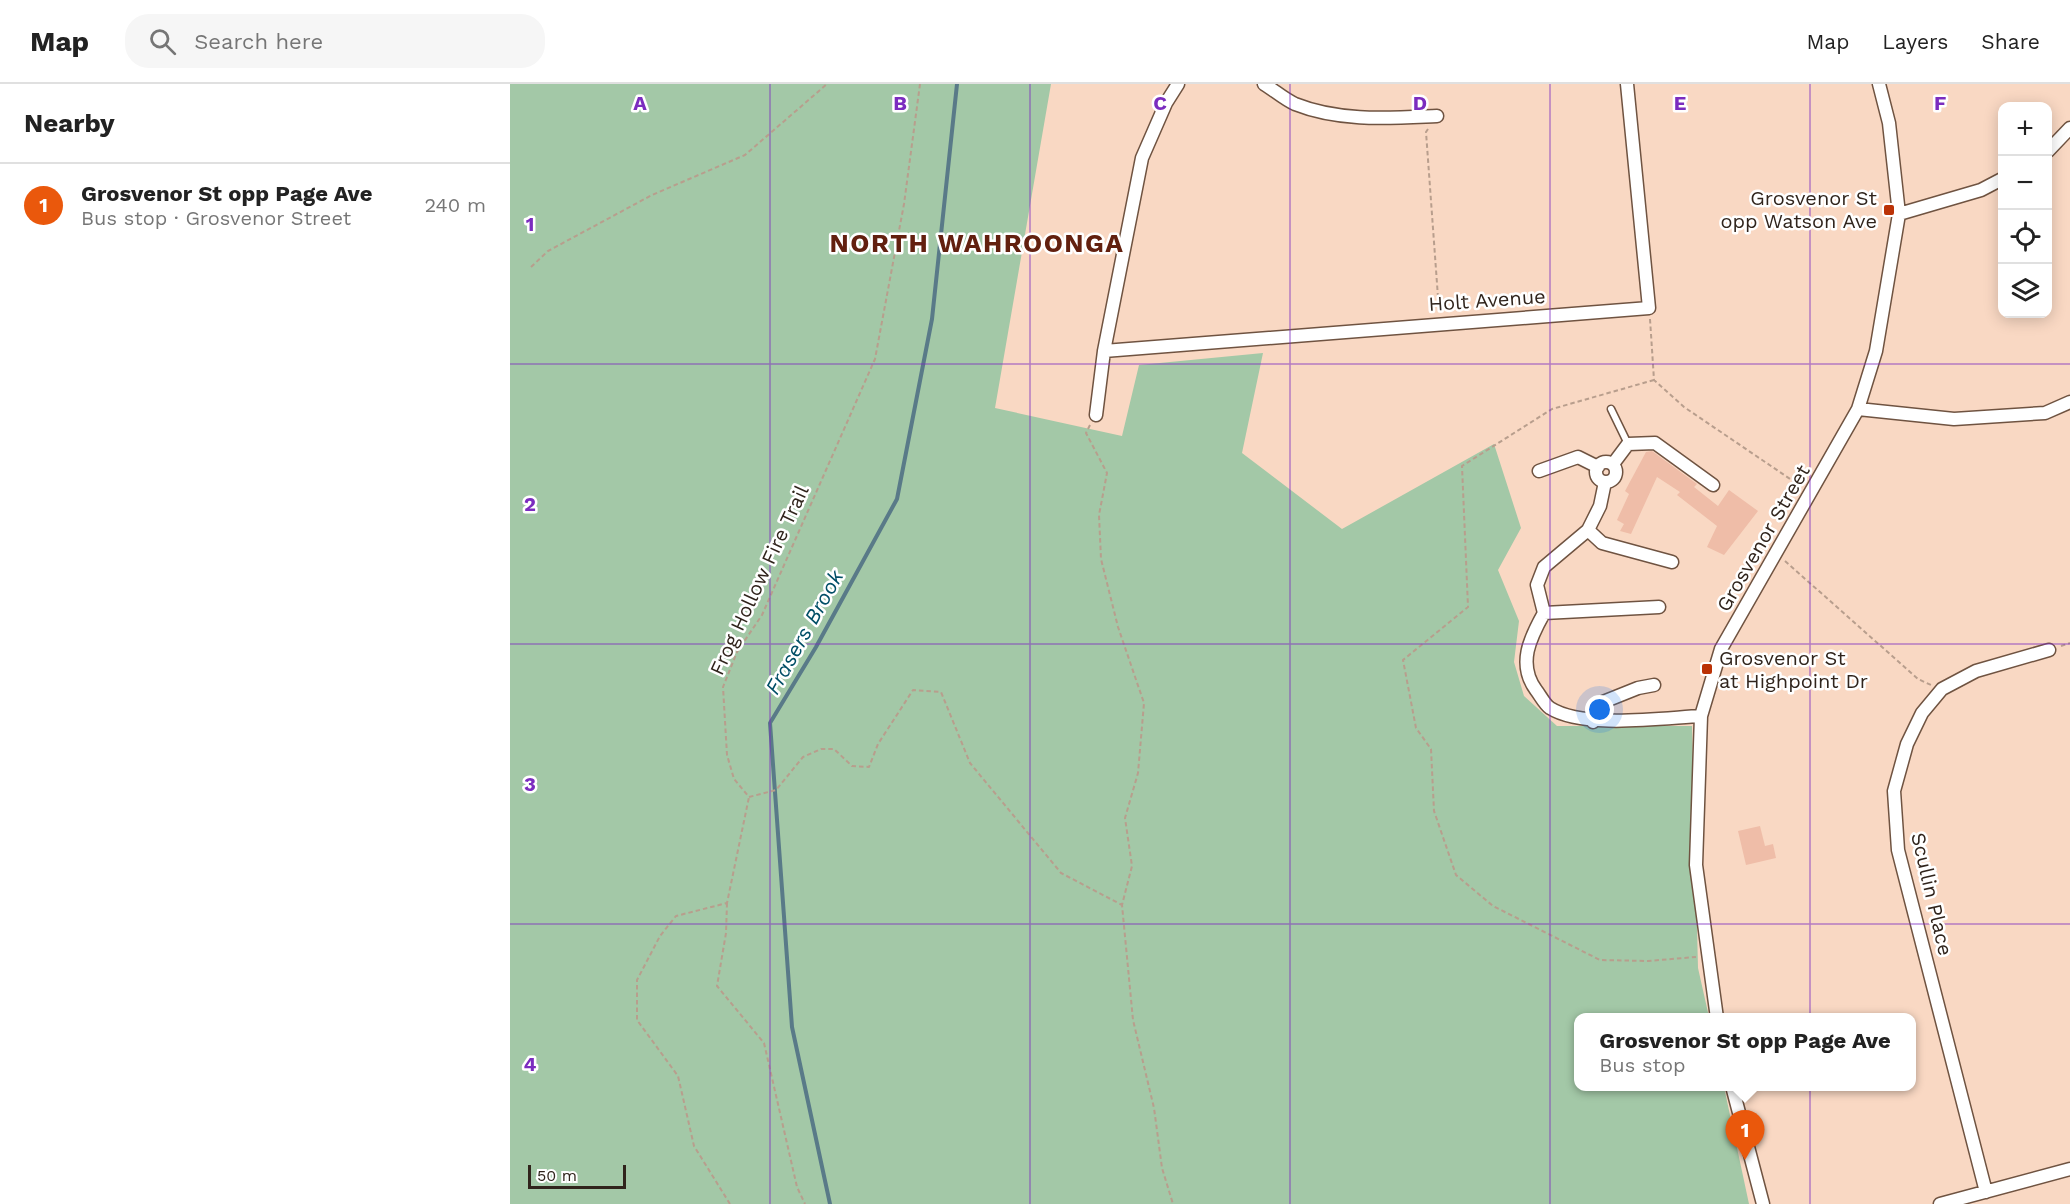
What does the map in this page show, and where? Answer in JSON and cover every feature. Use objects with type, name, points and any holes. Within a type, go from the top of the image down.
[{"type":"street","points":[[1096,415],[1104,351],[1142,158],[1166,103],[1178,84]]},
{"type":"street","points":[[1264,84],[1294,104],[1335,116],[1376,118],[1437,116]]},
{"type":"street","points":[[1627,84],[1649,308]]},
{"type":"street","name":"Grosvenor Street","points":[[1716,1013],[1696,866],[1701,716],[1721,649],[1812,494],[1858,409],[1876,351],[1899,214],[1889,123],[1879,84]]},
{"type":"street","points":[[2052,146],[2070,128]]},
{"type":"street","points":[[1899,214],[1981,190],[1998,181]]},
{"type":"street","name":"Holt Avenue","points":[[1104,351],[1649,308]]},
{"type":"street","points":[[1858,409],[1954,419],[2045,413],[2070,402]]},
{"type":"street","points":[[1612,464],[1628,444],[1655,443],[1713,485]]},
{"type":"street","points":[[1539,471],[1578,457],[1598,467]]},
{"type":"street","points":[[1598,467],[1606,462],[1612,464]]},
{"type":"street","points":[[1605,482],[1615,477],[1612,464]]},
{"type":"street","points":[[1598,467],[1598,476],[1605,482]]},
{"type":"street","points":[[1605,482],[1600,506],[1588,530],[1563,554],[1544,567],[1537,585],[1544,613],[1531,637],[1526,661],[1528,680],[1549,708],[1593,722],[1701,716]]},
{"type":"street","points":[[1588,530],[1602,543],[1672,562]]},
{"type":"street","points":[[1544,613],[1659,608]]},
{"type":"street","name":"Scullin Place","points":[[1986,1192],[1898,850],[1894,791],[1907,744],[1922,713],[1942,689],[1976,671],[2049,650]]},
{"type":"street","points":[[1593,722],[1603,702],[1638,688],[1654,685]]},
{"type":"street","points":[[1733,1091],[1763,1204]]},
{"type":"street","points":[[1940,1204],[2070,1169]]},
{"type":"lane","points":[[1611,410],[1628,444]]},
{"type":"path","points":[[531,267],[548,251],[652,195],[746,154],[827,84]]},
{"type":"path","name":"Frog Hollow Fire Trail","points":[[749,797],[734,779],[727,755],[723,687],[737,652],[762,615],[875,359],[904,204],[920,84]]},
{"type":"path","points":[[1426,132],[1440,323]]},
{"type":"path","points":[[1649,308],[1654,380],[1684,407],[1812,494]]},
{"type":"path","points":[[1654,380],[1552,409],[1462,466],[1468,607],[1403,660],[1416,728],[1431,749],[1434,811],[1456,874],[1493,906],[1600,960],[1648,961],[1709,956]]},
{"type":"path","points":[[1096,415],[1086,433],[1107,473],[1099,515],[1101,559],[1118,627],[1144,703],[1138,773],[1125,818],[1132,866],[1122,905],[1133,1020],[1154,1108],[1162,1168],[1173,1204]]},
{"type":"path","points":[[1776,553],[1918,679]]},
{"type":"path","points":[[805,1204],[797,1187],[764,1043],[717,986],[726,933],[727,903],[749,797],[776,790],[803,757],[821,749],[834,749],[852,766],[869,767],[878,744],[913,690],[941,692],[970,763],[1062,873],[1122,905]]},
{"type":"path","points":[[727,903],[676,916],[660,936],[637,980],[637,1020],[678,1076],[694,1146],[730,1204]]},
{"type":"green space","points":[[510,84],[1051,84],[995,408],[1122,436],[1139,365],[1263,353],[1242,453],[1342,529],[1494,444],[1521,528],[1498,570],[1519,621],[1514,662],[1524,696],[1557,726],[1692,726],[1698,968],[1708,1013],[1574,1013],[1574,1091],[1725,1091],[1749,1204],[510,1204]]},
{"type":"building","points":[[1652,451],[1697,484],[1694,487],[1718,506],[1729,490],[1758,511],[1724,555],[1707,547],[1717,526],[1677,495],[1680,492],[1657,477],[1631,534],[1620,531],[1624,524],[1617,520],[1629,494],[1625,491],[1646,452]]},
{"type":"building","points":[[1760,826],[1765,846],[1773,844],[1776,858],[1746,865],[1738,831]]},
{"type":"waterway","name":"Frasers Brook","points":[[830,1204],[792,1027],[770,723],[816,647],[897,499],[932,319],[957,84]]},
{"type":"place","name":"Grosvenor St opp Watson Ave","points":[[1889,210]]},
{"type":"place","name":"Grosvenor St at Highpoint Dr","points":[[1707,669]]},
{"type":"place","name":"Grosvenor St opp Page Ave","points":[[1745,1160]]},
{"type":"district","name":"NORTH WAHROONGA","points":[[977,243]]}]
